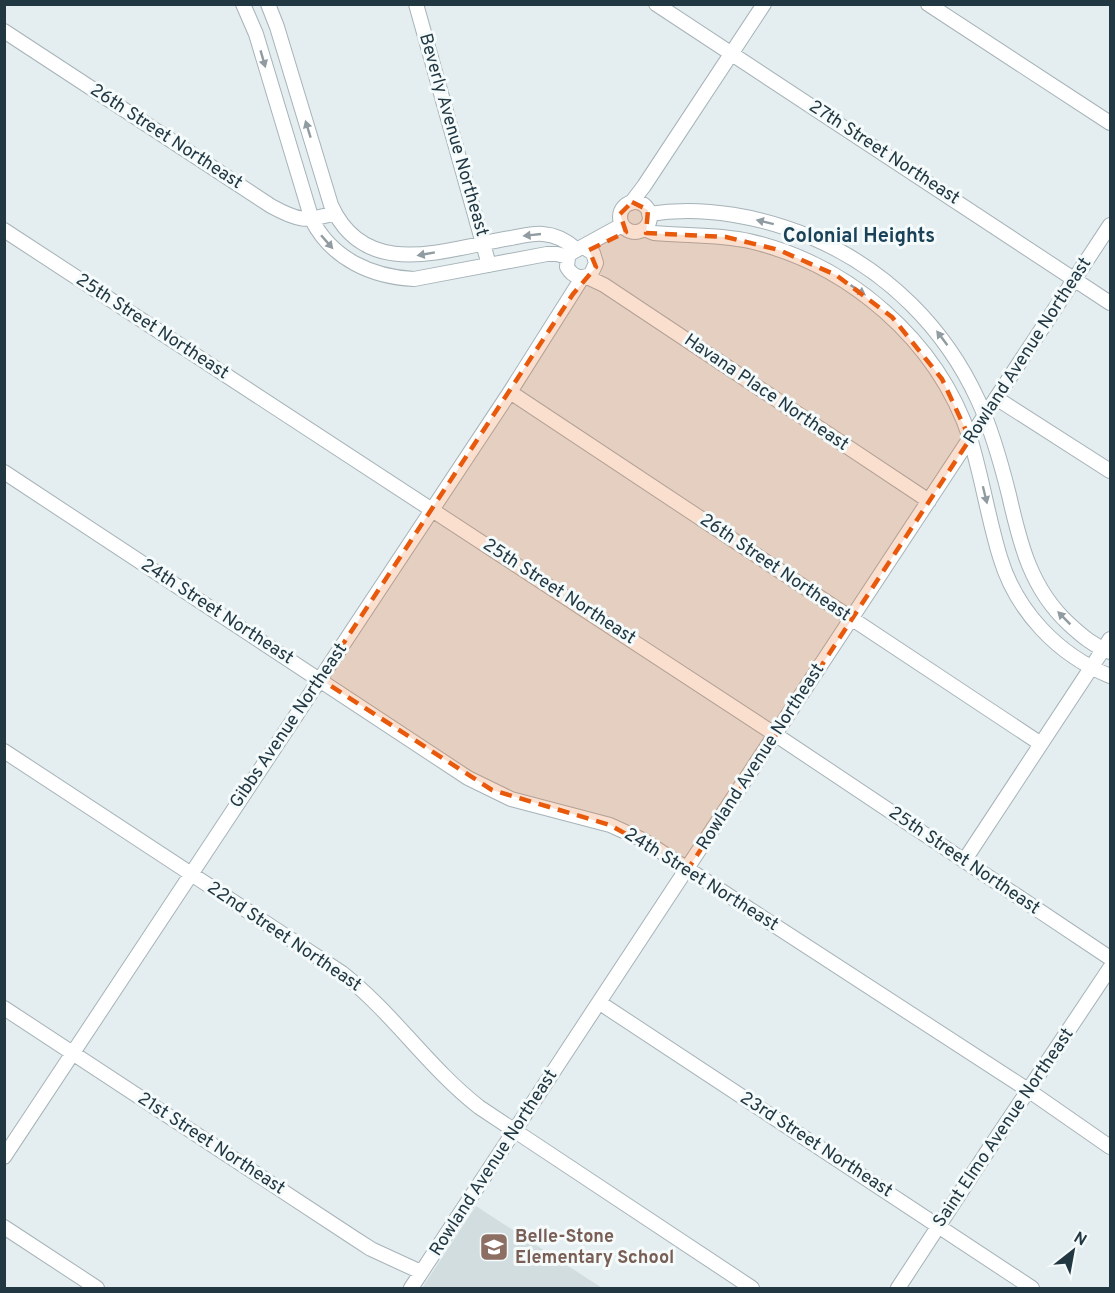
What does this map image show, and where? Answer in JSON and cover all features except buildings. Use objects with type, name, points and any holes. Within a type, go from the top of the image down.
[{"type":"street","points":[[243,4],[256,34],[312,220],[322,237],[353,263],[382,275],[414,279],[578,251],[625,228]]},
{"type":"street","points":[[268,4],[277,27],[327,196],[334,213],[357,238],[375,249],[393,255],[416,255],[544,234],[567,241],[578,251],[596,259],[584,275],[567,267],[578,251]]},
{"type":"street","name":"Beverly Avenue Northeast","points":[[416,4],[489,265]]},
{"type":"street","name":"27th Street Northeast","points":[[656,4],[1110,303]]},
{"type":"street","points":[[764,4],[644,186],[641,208],[648,222],[644,229],[637,232],[625,228],[620,219],[622,210],[641,208],[690,211],[753,219],[796,231],[847,255],[899,292],[933,327],[961,365],[999,456],[1018,535],[1029,568],[1046,598],[1064,619],[1085,638],[1108,647],[964,861]]},
{"type":"street","points":[[928,4],[1110,123]]},
{"type":"street","points":[[256,34],[277,27]]},
{"type":"street","name":"26th Street Northeast","points":[[4,31],[272,206],[296,217],[312,220]]},
{"type":"street","points":[[312,220],[334,213]]},
{"type":"street","name":"Rowland Avenue Northeast","points":[[411,1288],[1110,225]]},
{"type":"street","points":[[644,229],[654,233],[748,241],[797,256],[836,275],[867,296],[892,317],[923,352],[951,393],[970,439],[1000,558],[1019,600],[1036,623],[1056,643],[1092,668],[1110,676]]},
{"type":"street","name":"25th Street Northeast","points":[[4,230],[776,735],[1110,958]]},
{"type":"street","points":[[836,275],[847,255]]},
{"type":"street","name":"Gibbs Avenue Northeast","points":[[4,1157],[510,392],[584,275]]},
{"type":"street","name":"Havana Place Northeast","points":[[584,275],[604,285],[929,501]]},
{"type":"street","name":"26th Street Northeast","points":[[510,392],[1041,744]]},
{"type":"street","points":[[996,398],[1110,471]]},
{"type":"street","name":"24th Street Northeast","points":[[4,472],[468,778],[492,790],[539,807],[610,825],[643,840],[1028,1090],[1110,1147]]},
{"type":"street","name":"22nd Street Northeast","points":[[4,751],[342,973],[367,993],[453,1087],[514,1131],[752,1288]]},
{"type":"street","name":"Saint Elmo Avenue Northeast","points":[[898,1288],[1110,968]]},
{"type":"street","name":"23rd Street Northeast","points":[[600,1003],[1032,1288]]},
{"type":"street","name":"21st Street Northeast","points":[[4,1008],[371,1249],[421,1272]]},
{"type":"street","points":[[4,1227],[97,1288]]},
{"type":"highlighted area","points":[[632,202],[648,210],[646,233],[726,237],[779,250],[836,275],[892,317],[942,379],[970,439],[688,869],[610,825],[492,790],[320,679],[573,294],[596,267],[589,250],[626,232],[620,214]]},
{"type":"shaded area","name":"Belle-Stone Elementary School","points":[[476,1206],[602,1288],[422,1288]]},
{"type":"place","name":"Belle-Stone Elementary School","points":[[494,1247]]},
{"type":"district","name":"Colonial Heights","points":[[859,237]]}]
